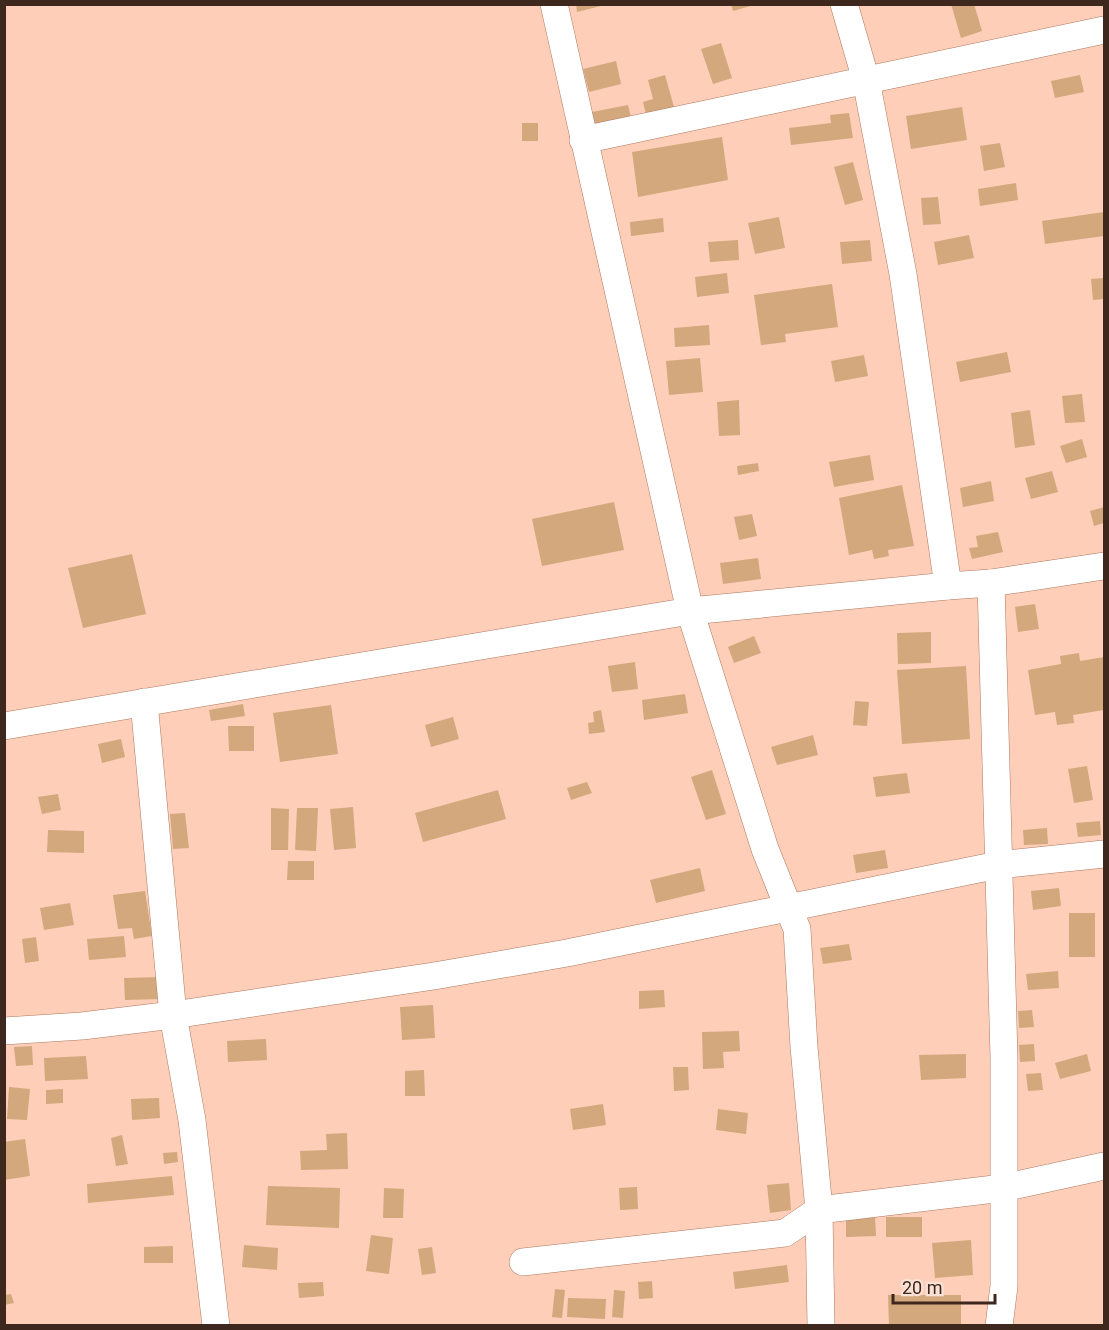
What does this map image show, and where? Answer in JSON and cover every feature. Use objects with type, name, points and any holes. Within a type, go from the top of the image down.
[{"type":"street","points":[[554,4],[690,611],[765,849],[797,929],[804,1047],[819,1210],[821,1326]]},
{"type":"street","points":[[844,4],[866,80],[903,274],[948,586]]},
{"type":"street","points":[[583,140],[1104,30]]},
{"type":"street","points":[[4,726],[690,611],[991,583],[1104,566]]},
{"type":"street","points":[[991,583],[1004,1058],[1004,1286],[999,1326]]},
{"type":"street","points":[[144,702],[152,805],[174,1015],[192,1120],[216,1326]]},
{"type":"street","points":[[4,1031],[82,1026],[174,1015],[445,974],[567,953],[998,865],[1104,854]]},
{"type":"street","points":[[523,1262],[785,1233],[819,1210],[1003,1188],[1104,1166]]},
{"type":"building","points":[[576,4],[605,4],[605,5],[577,12]]},
{"type":"building","points":[[731,4],[754,4],[754,5],[733,11]]},
{"type":"building","points":[[951,4],[974,4],[982,31],[961,38]]},
{"type":"building","points":[[721,43],[732,78],[713,84],[701,49]]},
{"type":"building","points":[[616,61],[621,84],[589,92],[583,69]]},
{"type":"building","points":[[665,75],[674,107],[646,114],[643,102],[653,99],[648,80]]},
{"type":"building","points":[[1080,75],[1084,92],[1055,98],[1051,81]]},
{"type":"building","points":[[628,105],[631,117],[595,124],[592,112]]},
{"type":"building","points":[[962,107],[967,140],[911,149],[906,116]]},
{"type":"building","points":[[849,113],[853,138],[791,145],[789,128],[831,123],[830,115]]},
{"type":"building","points":[[522,123],[538,123],[538,141],[522,141]]},
{"type":"building","points":[[722,137],[728,180],[638,197],[632,152]]},
{"type":"building","points":[[1000,143],[1005,167],[984,171],[980,146]]},
{"type":"building","points":[[853,162],[863,200],[845,205],[834,167]]},
{"type":"building","points":[[1016,183],[1018,200],[980,206],[978,189]]},
{"type":"building","points":[[938,197],[941,224],[923,225],[921,198]]},
{"type":"building","points":[[1104,212],[1104,236],[1045,244],[1042,221]]},
{"type":"building","points":[[779,217],[785,248],[755,254],[748,223]]},
{"type":"building","points":[[663,218],[664,232],[631,236],[630,222]]},
{"type":"building","points":[[969,235],[974,258],[938,265],[934,242]]},
{"type":"building","points":[[738,240],[739,260],[710,262],[708,242]]},
{"type":"building","points":[[870,240],[872,261],[842,264],[840,242]]},
{"type":"building","points":[[727,273],[729,293],[697,297],[695,277]]},
{"type":"building","points":[[1104,278],[1104,299],[1093,300],[1091,279]]},
{"type":"building","points":[[832,284],[838,327],[785,334],[786,342],[761,345],[754,295]]},
{"type":"building","points":[[709,325],[710,345],[675,347],[674,328]]},
{"type":"building","points":[[1007,352],[1011,372],[960,382],[956,362]]},
{"type":"building","points":[[864,355],[868,376],[835,382],[831,361]]},
{"type":"building","points":[[700,358],[703,392],[669,395],[666,361]]},
{"type":"building","points":[[1082,394],[1085,422],[1065,423],[1062,396]]},
{"type":"building","points":[[739,400],[740,435],[719,436],[717,402]]},
{"type":"building","points":[[1030,410],[1035,445],[1015,448],[1011,413]]},
{"type":"building","points":[[1082,439],[1087,457],[1066,463],[1060,446]]},
{"type":"building","points":[[870,455],[874,480],[834,487],[829,462]]},
{"type":"building","points":[[758,463],[759,471],[738,475],[737,466]]},
{"type":"building","points":[[1052,471],[1058,492],[1031,499],[1025,478]]},
{"type":"building","points":[[991,481],[994,501],[963,507],[960,488]]},
{"type":"building","points":[[902,485],[914,546],[888,550],[889,556],[874,559],[872,550],[849,555],[839,498]]},
{"type":"building","points":[[614,502],[624,550],[542,566],[532,519]]},
{"type":"building","points":[[1104,507],[1104,523],[1094,526],[1090,511]]},
{"type":"building","points":[[752,514],[757,536],[739,540],[734,517]]},
{"type":"building","points":[[998,532],[1003,552],[972,559],[969,548],[978,547],[976,536]]},
{"type":"building","points":[[132,554],[146,614],[83,628],[68,568]]},
{"type":"building","points":[[758,558],[761,579],[723,584],[720,563]]},
{"type":"building","points":[[1035,604],[1039,629],[1018,632],[1015,607]]},
{"type":"building","points":[[931,632],[931,663],[898,664],[897,633]]},
{"type":"building","points":[[754,636],[761,653],[734,663],[728,647]]},
{"type":"building","points":[[1079,653],[1080,661],[1104,657],[1104,710],[1073,715],[1074,723],[1057,725],[1055,712],[1035,715],[1028,670],[1061,664],[1060,656]]},
{"type":"building","points":[[635,662],[638,689],[612,692],[608,666]]},
{"type":"building","points":[[966,666],[970,739],[902,744],[897,670]]},
{"type":"building","points":[[685,694],[688,713],[644,720],[642,700]]},
{"type":"building","points":[[855,701],[869,702],[867,726],[853,725]]},
{"type":"building","points":[[243,704],[245,716],[211,721],[209,710]]},
{"type":"building","points":[[331,705],[338,754],[280,762],[273,713]]},
{"type":"building","points":[[601,710],[605,732],[589,734],[588,723],[594,722],[593,712]]},
{"type":"building","points":[[453,717],[459,739],[431,747],[425,725]]},
{"type":"building","points":[[228,726],[254,726],[254,751],[229,751]]},
{"type":"building","points":[[813,735],[818,755],[777,765],[771,747]]},
{"type":"building","points":[[121,739],[125,757],[102,763],[98,744]]},
{"type":"building","points":[[1087,766],[1093,800],[1074,803],[1068,769]]},
{"type":"building","points":[[712,770],[726,814],[706,820],[691,777]]},
{"type":"building","points":[[907,773],[910,793],[876,797],[873,777]]},
{"type":"building","points":[[587,782],[592,793],[571,800],[567,788]]},
{"type":"building","points":[[498,790],[506,819],[423,842],[415,813]]},
{"type":"building","points":[[58,794],[61,810],[42,814],[38,797]]},
{"type":"building","points":[[353,807],[356,848],[334,850],[330,809]]},
{"type":"building","points":[[271,808],[289,809],[288,850],[271,850]]},
{"type":"building","points":[[297,808],[318,808],[316,851],[295,850]]},
{"type":"building","points":[[185,813],[189,848],[173,849],[170,814]]},
{"type":"building","points":[[1100,821],[1101,835],[1078,837],[1076,823]]},
{"type":"building","points":[[1047,828],[1048,844],[1024,845],[1023,830]]},
{"type":"building","points":[[48,830],[84,831],[84,853],[47,852]]},
{"type":"building","points":[[885,850],[888,868],[856,873],[853,855]]},
{"type":"building","points":[[288,861],[314,861],[314,880],[287,880]]},
{"type":"building","points":[[700,868],[705,891],[656,903],[650,880]]},
{"type":"building","points":[[1059,888],[1061,906],[1033,910],[1031,891]]},
{"type":"building","points":[[145,891],[152,936],[134,939],[132,928],[118,929],[113,895]]},
{"type":"building","points":[[70,903],[74,925],[44,930],[40,908]]},
{"type":"building","points":[[1069,913],[1095,913],[1095,957],[1069,957]]},
{"type":"building","points":[[124,936],[126,957],[89,960],[87,939]]},
{"type":"building","points":[[36,937],[39,961],[25,963],[22,939]]},
{"type":"building","points":[[849,944],[852,960],[823,964],[820,948]]},
{"type":"building","points":[[1058,971],[1059,988],[1028,990],[1026,974]]},
{"type":"building","points":[[161,977],[161,999],[125,1000],[124,978]]},
{"type":"building","points":[[664,990],[665,1007],[639,1009],[639,991]]},
{"type":"building","points":[[433,1005],[435,1038],[402,1040],[400,1007]]},
{"type":"building","points":[[1032,1010],[1034,1027],[1019,1028],[1018,1011]]},
{"type":"building","points":[[739,1031],[740,1051],[723,1052],[724,1068],[703,1069],[702,1032]]},
{"type":"building","points":[[266,1039],[267,1060],[228,1062],[227,1041]]},
{"type":"building","points":[[1034,1044],[1035,1061],[1020,1062],[1019,1045]]},
{"type":"building","points":[[32,1046],[33,1065],[16,1066],[14,1047]]},
{"type":"building","points":[[966,1054],[966,1078],[921,1080],[919,1055]]},
{"type":"building","points":[[1087,1054],[1091,1071],[1060,1079],[1055,1063]]},
{"type":"building","points":[[86,1056],[88,1079],[45,1081],[44,1058]]},
{"type":"building","points":[[673,1067],[688,1067],[689,1090],[674,1091]]},
{"type":"building","points":[[424,1070],[425,1096],[405,1096],[405,1071]]},
{"type":"building","points":[[1041,1073],[1043,1090],[1028,1091],[1026,1074]]},
{"type":"building","points":[[9,1087],[30,1089],[27,1120],[7,1119]]},
{"type":"building","points":[[63,1089],[63,1103],[46,1104],[46,1090]]},
{"type":"building","points":[[159,1098],[160,1118],[132,1120],[131,1099]]},
{"type":"building","points":[[603,1104],[606,1125],[573,1130],[570,1109]]},
{"type":"building","points":[[718,1109],[748,1113],[746,1134],[716,1130]]},
{"type":"building","points":[[347,1133],[348,1169],[301,1170],[300,1151],[327,1150],[326,1134]]},
{"type":"building","points":[[122,1135],[128,1164],[116,1166],[111,1138]]},
{"type":"building","points":[[25,1139],[30,1176],[4,1180],[4,1142]]},
{"type":"building","points":[[177,1152],[178,1162],[164,1164],[163,1153]]},
{"type":"building","points":[[172,1176],[174,1195],[88,1203],[87,1184]]},
{"type":"building","points":[[789,1183],[791,1210],[770,1213],[767,1185]]},
{"type":"building","points":[[268,1186],[340,1188],[339,1228],[266,1225]]},
{"type":"building","points":[[637,1187],[638,1209],[620,1210],[619,1188]]},
{"type":"building","points":[[384,1188],[404,1189],[403,1218],[383,1218]]},
{"type":"building","points":[[875,1217],[876,1236],[846,1237],[846,1218]]},
{"type":"building","points":[[886,1217],[922,1217],[922,1237],[886,1237]]},
{"type":"building","points":[[371,1235],[393,1238],[389,1274],[366,1271]]},
{"type":"building","points":[[971,1240],[973,1275],[935,1278],[932,1243]]},
{"type":"building","points":[[244,1245],[278,1248],[277,1270],[242,1267]]},
{"type":"building","points":[[173,1246],[173,1263],[144,1263],[144,1247]]},
{"type":"building","points":[[432,1247],[436,1273],[422,1275],[418,1249]]},
{"type":"building","points":[[787,1265],[789,1282],[735,1289],[733,1272]]},
{"type":"building","points":[[652,1281],[653,1298],[639,1299],[638,1282]]},
{"type":"building","points":[[323,1282],[324,1296],[299,1298],[298,1283]]},
{"type":"building","points":[[555,1289],[565,1290],[562,1318],[552,1317]]},
{"type":"building","points":[[614,1290],[625,1291],[623,1318],[612,1317]]},
{"type":"building","points":[[11,1294],[14,1303],[4,1305],[4,1295]]},
{"type":"building","points":[[888,1295],[961,1295],[961,1326],[889,1326]]},
{"type":"building","points":[[568,1298],[606,1299],[605,1319],[567,1317]]}]
